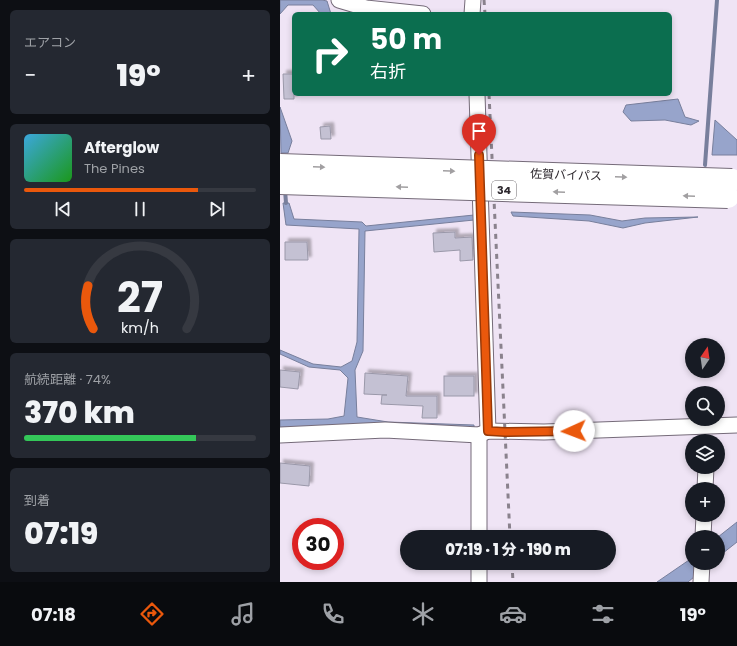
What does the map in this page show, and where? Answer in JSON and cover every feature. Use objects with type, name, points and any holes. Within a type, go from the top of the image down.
[{"type":"highway","name":"佐賀バイパス","points":[[280,166],[730,189],[280,183]]},
{"type":"street","points":[[339,0],[366,8],[407,6],[419,12]]},
{"type":"street","points":[[472,12],[473,0]]},
{"type":"street","points":[[477,96],[484,433],[479,530]]},
{"type":"street","points":[[280,435],[385,430],[484,433],[544,432],[708,434],[737,426]]},
{"type":"street","points":[[479,570],[479,582]]},
{"type":"street","points":[[701,580],[702,570]]},
{"type":"water","points":[[280,0],[327,1],[330,12],[319,12],[313,5],[288,5],[280,14]]},
{"type":"water","points":[[678,99],[685,117],[699,121],[691,125],[665,120],[631,121],[623,112],[626,105]]},
{"type":"water","points":[[280,107],[292,141],[288,153],[281,153]]},
{"type":"water","points":[[715,120],[737,140],[737,155],[712,155]]},
{"type":"water","points":[[283,203],[289,203],[294,219],[362,222],[366,226],[474,215],[474,220],[365,231],[363,351],[355,370],[357,417],[388,422],[474,425],[474,429],[280,431],[280,420],[328,419],[344,416],[348,378],[340,370],[309,367],[280,354],[280,350],[313,364],[341,367],[352,361],[357,342],[359,229],[286,225]]},
{"type":"water","points":[[511,212],[590,215],[622,221],[645,218],[698,217],[645,223],[623,228],[589,221],[513,216]]},
{"type":"water","points":[[737,522],[737,542],[725,551],[725,531]]},
{"type":"water","points":[[685,563],[685,570],[703,570],[688,582],[657,582]]},
{"type":"building","points":[[283,74],[292,74],[292,96],[294,96],[294,99],[284,99]]},
{"type":"building","points":[[330,126],[331,139],[321,139],[320,127]]},
{"type":"building","points":[[455,232],[455,238],[472,237],[473,260],[460,261],[460,250],[434,252],[433,233]]},
{"type":"building","points":[[285,242],[307,242],[308,260],[285,260]]},
{"type":"building","points":[[280,370],[300,372],[298,389],[280,387]]},
{"type":"building","points":[[365,373],[408,376],[406,396],[437,396],[437,418],[422,418],[423,406],[381,404],[382,395],[387,395],[364,394]]},
{"type":"building","points":[[444,376],[474,376],[474,396],[444,396]]},
{"type":"building","points":[[280,463],[310,466],[309,486],[280,483]]},
{"type":"waterway","points":[[705,165],[717,0]]},
{"type":"waterway","points":[[285,190],[286,203]]},
{"type":"railway","points":[[484,0],[485,12]]},
{"type":"railway","points":[[489,96],[510,530]]},
{"type":"railway","points":[[512,570],[513,582]]},
{"type":"route","points":[[479,155],[488,431],[574,431]]}]
